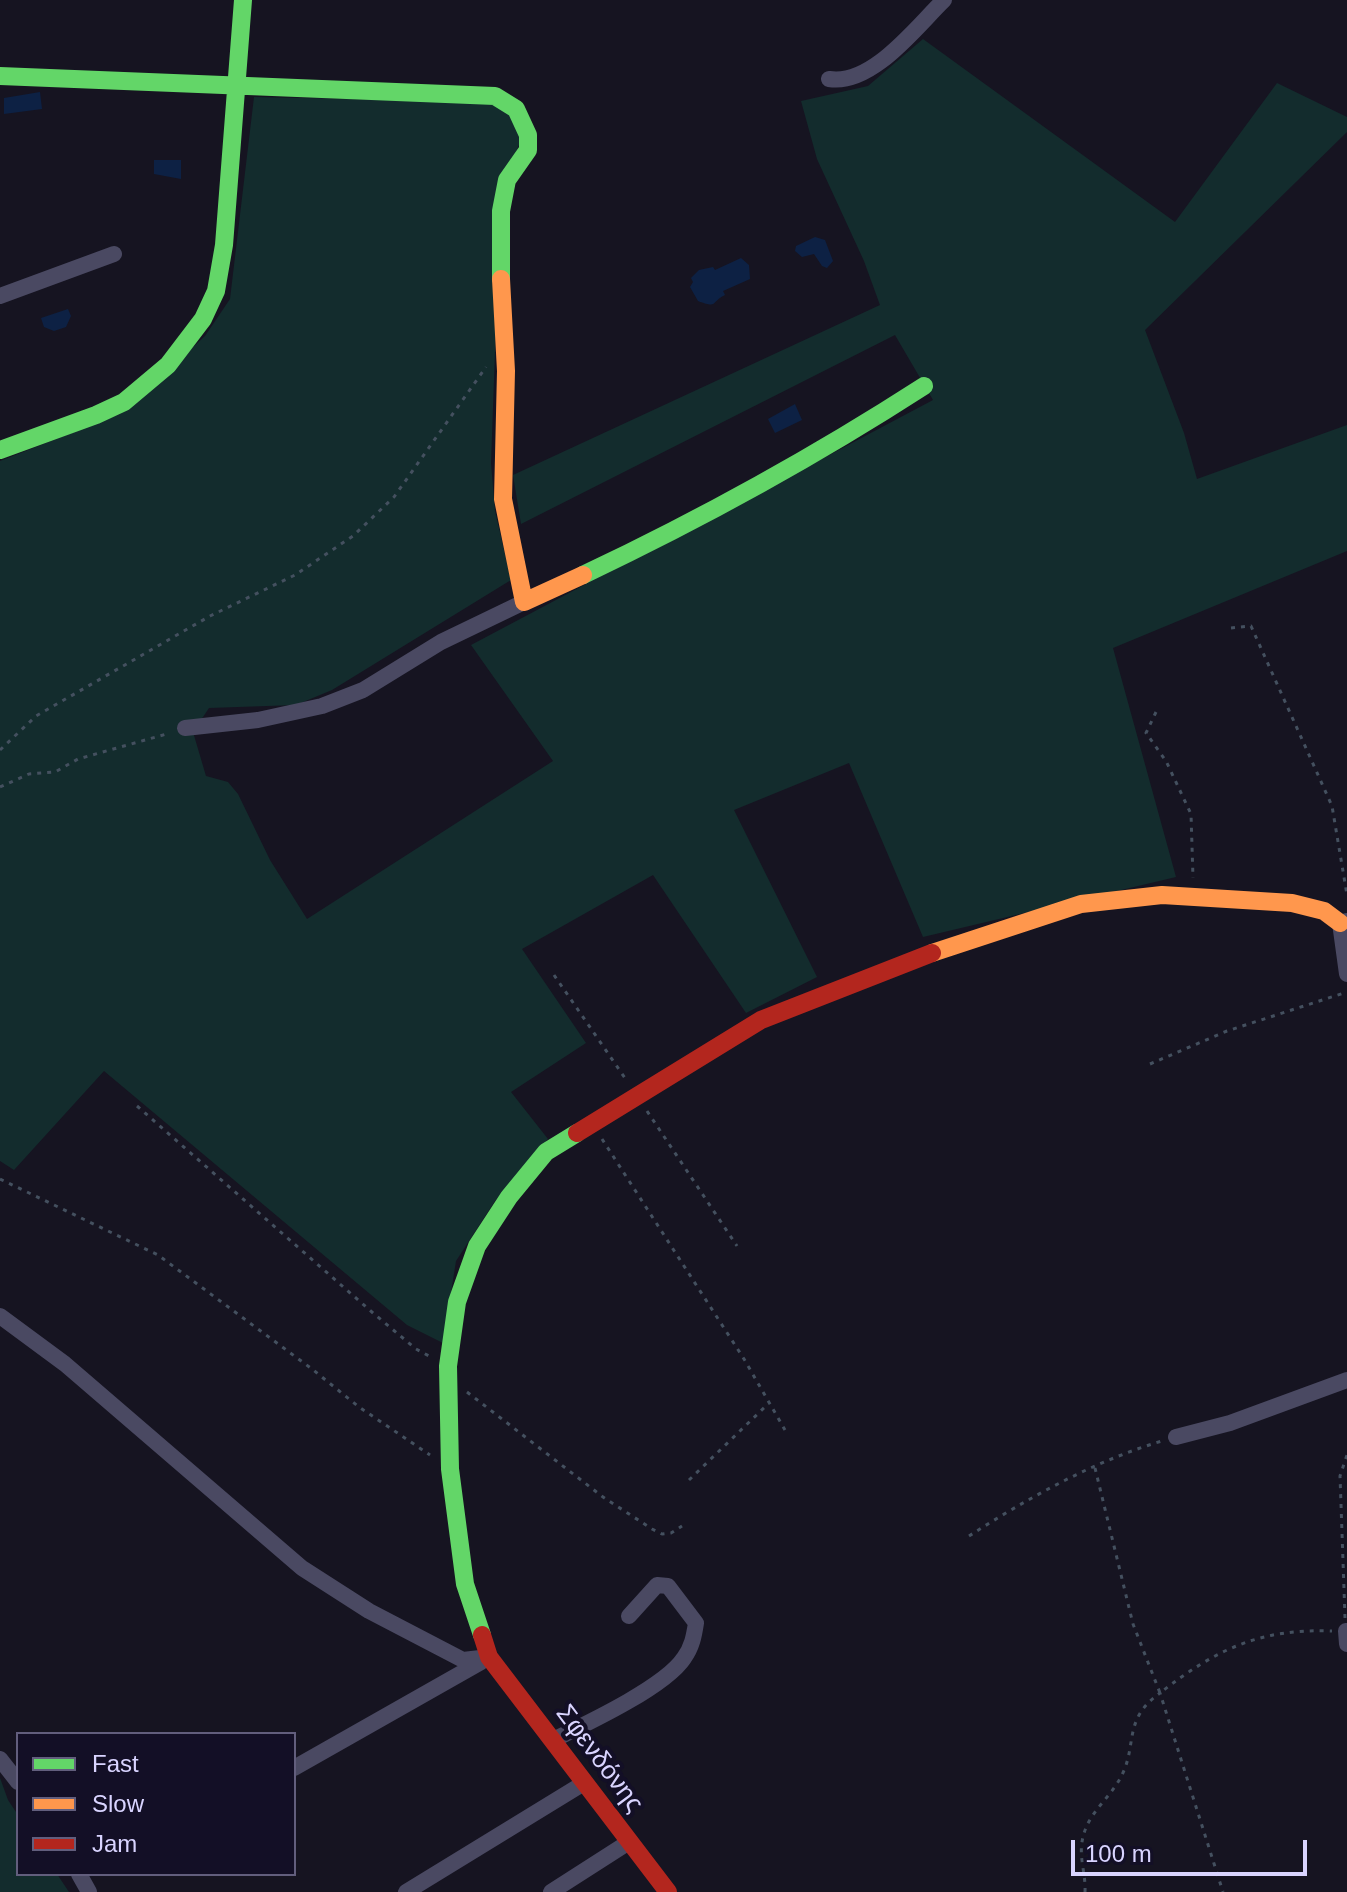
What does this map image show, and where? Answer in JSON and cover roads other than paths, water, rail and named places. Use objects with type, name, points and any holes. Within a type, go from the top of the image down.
[{"type":"street","points":[[0,450],[112,409],[155,376],[196,330],[210,306],[219,279],[243,0]]},
{"type":"street","points":[[829,79],[859,75],[878,64],[944,0]]},
{"type":"street","points":[[0,76],[495,96],[516,109],[528,135],[528,150],[507,180],[501,211],[506,371],[503,487],[524,602]]},
{"type":"street","points":[[0,296],[114,254]]},
{"type":"street","points":[[185,728],[258,720],[322,706],[363,690],[441,642],[666,536],[793,468],[849,436],[924,386]]},
{"type":"street","name":"Σφενδόνης","points":[[668,1892],[489,1657],[465,1584],[450,1469],[448,1372],[457,1302],[477,1246],[509,1197],[546,1152],[761,1020],[954,944],[1081,904],[1162,895],[1292,903],[1324,911],[1344,922]]},
{"type":"street","points":[[1344,922],[1347,974]]},
{"type":"street","points":[[0,1316],[65,1364],[302,1568],[369,1611],[463,1660],[489,1657]]},
{"type":"street","points":[[1176,1437],[1230,1423],[1347,1380]]},
{"type":"street","points":[[553,1740],[610,1712],[658,1681],[683,1660],[693,1640],[696,1623],[668,1586],[657,1585],[629,1616]]},
{"type":"street","points":[[1346,1631],[1347,1644]]},
{"type":"street","points":[[296,1767],[489,1657]]},
{"type":"street","points":[[0,1759],[16,1779]]},
{"type":"street","points":[[406,1892],[584,1783]]},
{"type":"street","points":[[551,1892],[629,1842]]},
{"type":"water","points":[[40,92],[42,109],[4,114],[4,98]]},
{"type":"water","points":[[154,160],[181,160],[181,179],[154,174]]},
{"type":"water","points":[[815,237],[825,240],[833,261],[827,268],[814,254],[802,257],[795,251],[796,246]]},
{"type":"water","points":[[741,258],[749,265],[750,279],[723,291],[725,295],[712,304],[698,301],[690,287],[693,282],[691,278],[699,270],[713,267],[715,270]]},
{"type":"water","points":[[68,309],[71,316],[66,327],[54,331],[44,327],[41,318]]},
{"type":"water","points":[[795,404],[802,420],[775,433],[768,419]]}]
